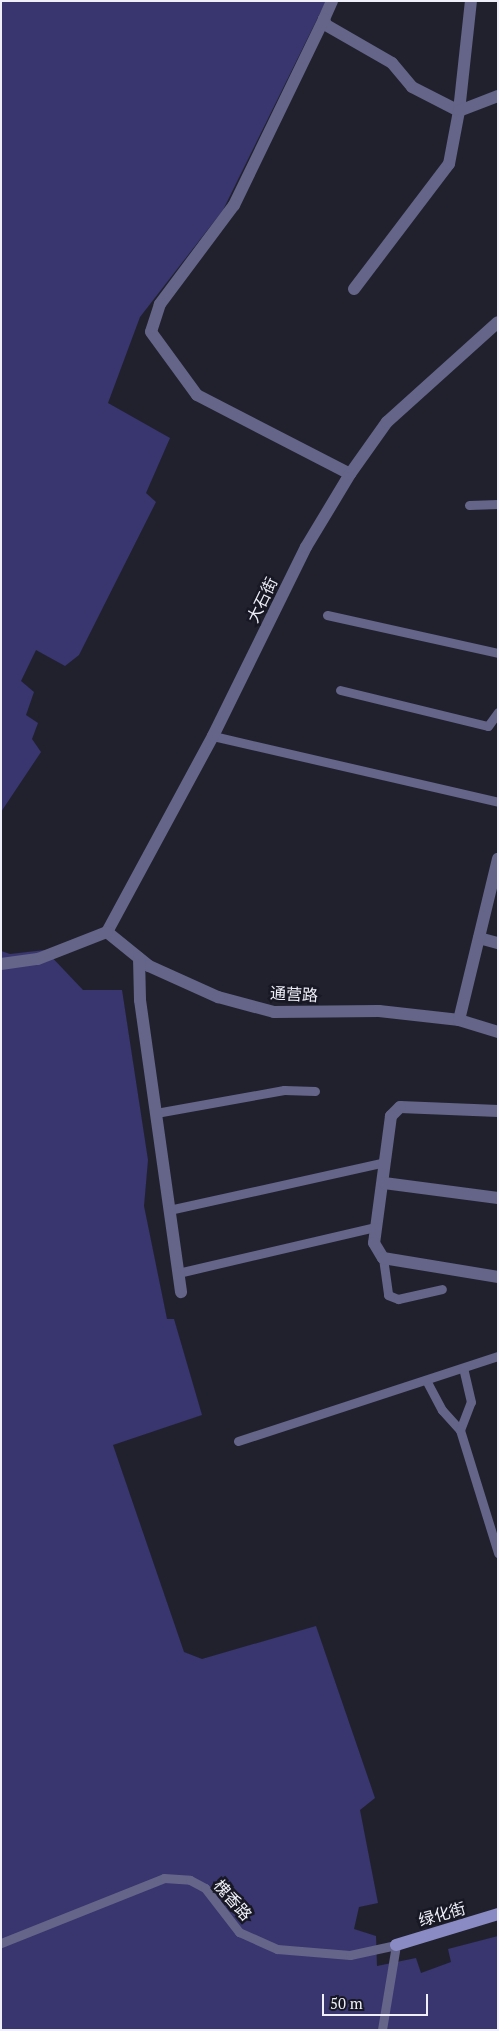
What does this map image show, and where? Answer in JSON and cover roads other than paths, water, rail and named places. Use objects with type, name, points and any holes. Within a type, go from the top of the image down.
[{"type":"street","points":[[332,1],[234,205],[160,304],[151,332],[197,395],[350,474]]},
{"type":"street","points":[[354,289],[449,164],[460,111],[471,1]]},
{"type":"street","points":[[324,19],[326,25],[392,63],[412,88],[460,111],[498,96]]},
{"type":"street","name":"大石街","points":[[107,932],[212,736],[306,547],[350,474],[387,422],[498,322]]},
{"type":"street","points":[[459,1020],[497,863]]},
{"type":"street","points":[[1,964],[38,959],[107,932]]},
{"type":"street","name":"通营路","points":[[107,932],[139,958],[218,997],[274,1012],[379,1011],[459,1020],[498,1032]]},
{"type":"street","points":[[479,938],[498,943]]},
{"type":"street","points":[[139,958],[156,1113],[181,1292]]},
{"type":"street","points":[[498,1112],[400,1107],[391,1116],[384,1183],[374,1243],[383,1258],[498,1277]]},
{"type":"street","points":[[384,1183],[498,1198]]},
{"type":"street","name":"绿化街","points":[[396,1945],[498,1914]]},
{"type":"lane","points":[[469,505],[498,504]]},
{"type":"lane","points":[[327,615],[498,653]]},
{"type":"lane","points":[[340,690],[488,726],[498,712]]},
{"type":"lane","points":[[212,736],[498,802]]},
{"type":"lane","points":[[156,1113],[284,1090],[315,1090]]},
{"type":"lane","points":[[169,1210],[385,1162]]},
{"type":"lane","points":[[178,1273],[376,1227]]},
{"type":"lane","points":[[383,1258],[388,1295],[398,1299],[442,1289]]},
{"type":"lane","points":[[238,1441],[498,1356]]},
{"type":"lane","points":[[460,1430],[472,1402],[463,1368]]},
{"type":"lane","points":[[426,1380],[442,1410],[460,1430],[498,1553]]},
{"type":"lane","name":"槐香路","points":[[1,1943],[164,1878],[190,1880],[205,1888],[239,1932],[276,1949],[350,1955],[396,1945]]},
{"type":"lane","points":[[382,2030],[396,1945]]}]
